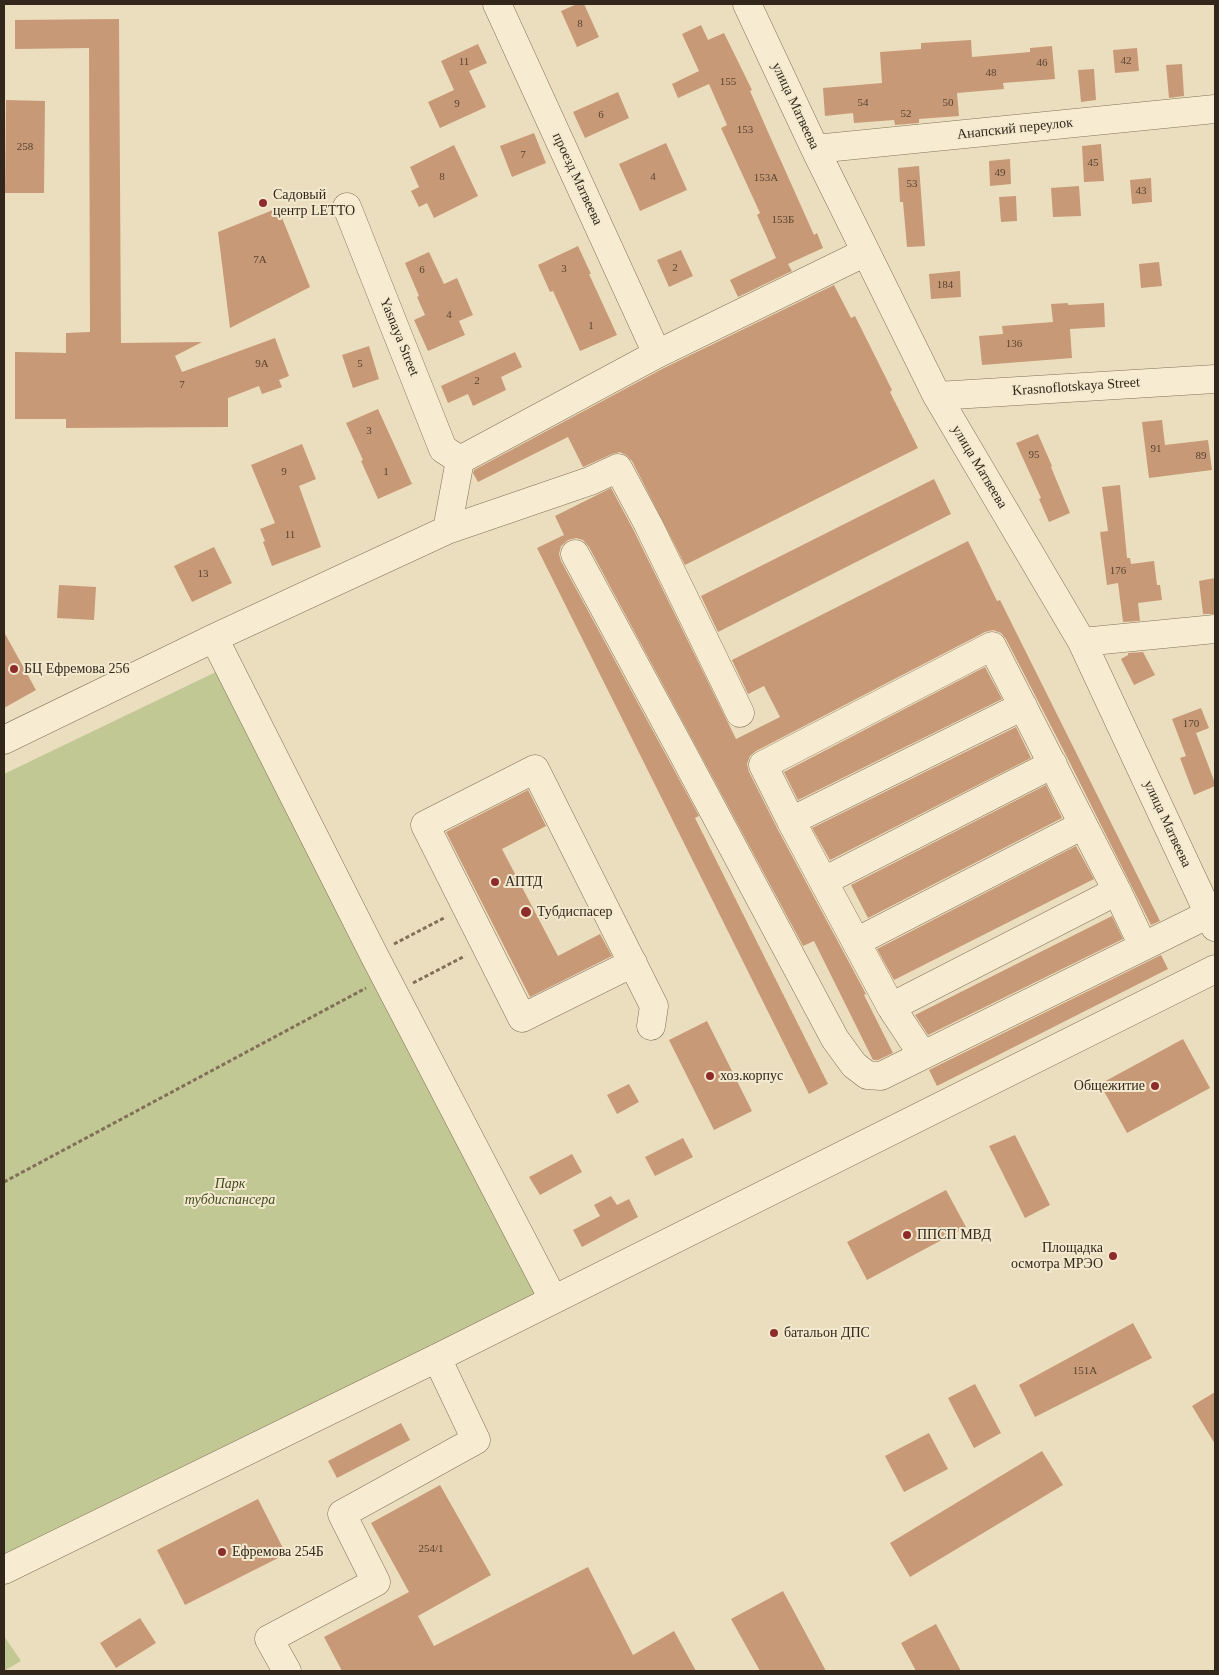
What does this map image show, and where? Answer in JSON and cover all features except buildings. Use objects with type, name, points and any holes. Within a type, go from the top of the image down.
[{"type":"street","name":"проезд Матвеева","points":[[497,4],[657,354]]},
{"type":"street","name":"улица Матвеева","points":[[747,4],[815,149],[937,396],[1082,642],[1212,921]]},
{"type":"street","name":"Анапский переулок","points":[[815,149],[1215,109]]},
{"type":"street","name":"Yasnaya Street","points":[[347,207],[443,449],[460,460]]},
{"type":"street","points":[[447,530],[460,460],[657,354],[866,252]]},
{"type":"street","name":"Krasnoflotskaya Street","points":[[937,396],[1215,379]]},
{"type":"street","points":[[4,740],[214,638],[447,530],[590,481],[618,468],[648,524],[740,714]]},
{"type":"street","points":[[575,554],[835,1039],[854,1065],[867,1075],[881,1076],[1143,946],[1212,921]]},
{"type":"street","points":[[1082,642],[1215,629]]},
{"type":"street","points":[[214,638],[385,975],[554,1299]]},
{"type":"street","points":[[922,1054],[891,1007],[763,765],[992,646],[1117,891],[1143,946]]},
{"type":"street","points":[[791,821],[1023,706]]},
{"type":"street","points":[[824,881],[1053,764]]},
{"type":"street","points":[[633,963],[522,1018],[425,825],[535,768],[633,963],[654,1006],[651,1026]]},
{"type":"street","points":[[856,942],[1083,826]]},
{"type":"street","points":[[891,1007],[1117,891]]},
{"type":"street","points":[[4,1570],[437,1358],[1215,969]]},
{"type":"street","points":[[287,1671],[269,1639],[376,1582],[342,1514],[476,1440],[437,1358]]},
{"type":"path","points":[[4,1182],[385,975],[466,906]]},
{"type":"path","points":[[385,975],[486,946]]},
{"type":"green space","name":"Парк тубдиспансера","points":[[218,671],[536,1295],[4,1557],[4,774]]},
{"type":"green space","points":[[4,1636],[21,1661],[4,1671]]},
{"type":"place","name":"Садовый центр LETTO","points":[[263,203]]},
{"type":"place","name":"БЦ Ефремова 256","points":[[14,669]]},
{"type":"place","name":"АПТД","points":[[495,882]]},
{"type":"place","name":"Тубдиспасер","points":[[526,912]]},
{"type":"place","name":"хоз.корпус","points":[[710,1076]]},
{"type":"place","name":"Общежитие","points":[[1155,1086]]},
{"type":"place","name":"ППСП МВД","points":[[907,1235]]},
{"type":"place","name":"Площадка осмотра МРЭО","points":[[1113,1256]]},
{"type":"place","name":"батальон ДПС","points":[[774,1333]]},
{"type":"place","name":"Ефремова 254Б","points":[[222,1552]]}]
